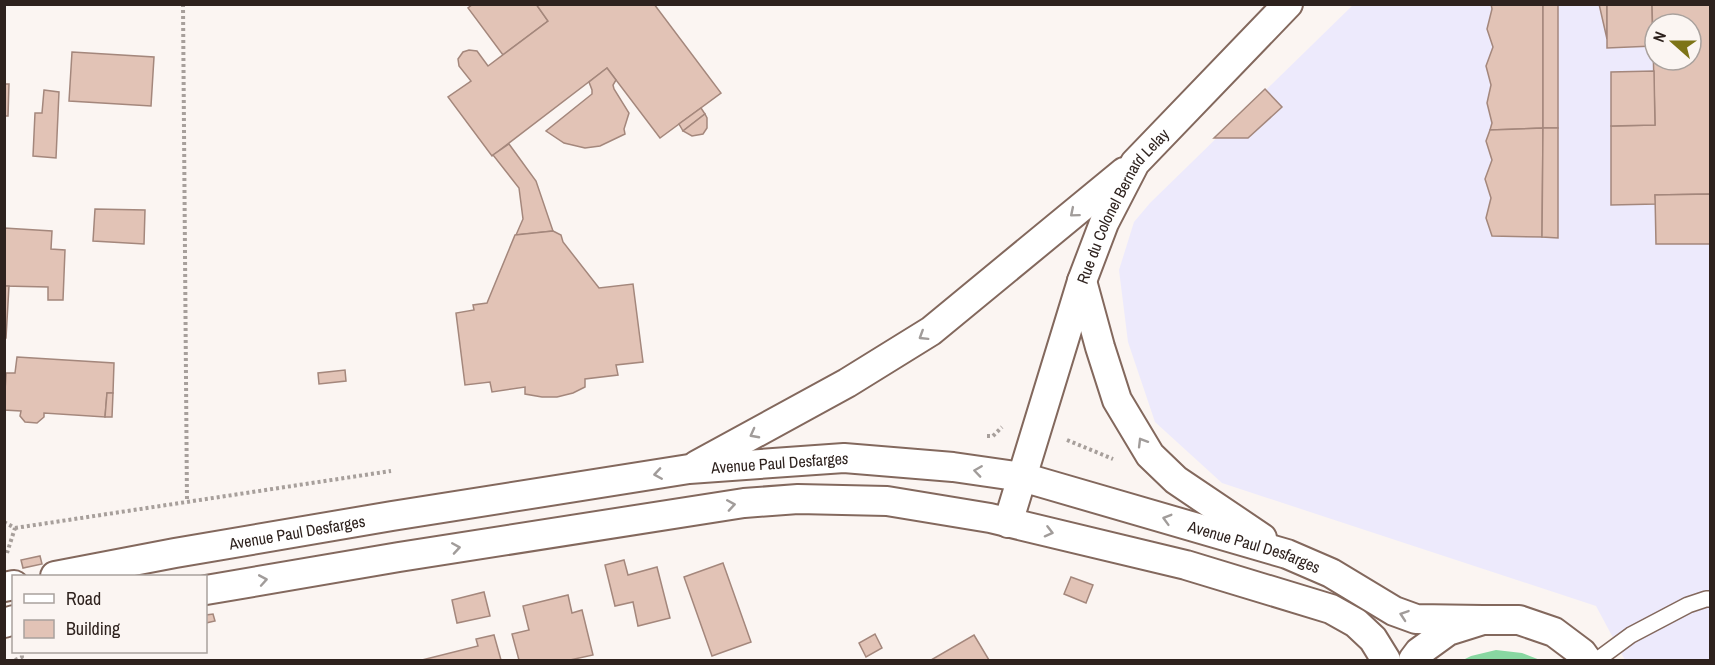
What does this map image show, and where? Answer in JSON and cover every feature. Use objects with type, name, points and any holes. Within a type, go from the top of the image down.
[{"type":"street","name":"Rue du Colonel Bernard Lelay","points":[[1287,554],[1176,480],[1150,455],[1117,400],[1082,281],[1104,223],[1135,163],[1288,4]]},
{"type":"street","points":[[689,469],[847,383],[931,331],[1135,163]]},
{"type":"street","points":[[1008,523],[1082,281]]},
{"type":"street","name":"Avenue Paul Desfarges","points":[[60,575],[381,518],[689,469],[844,458],[953,467],[1022,477],[1287,554],[1331,573],[1384,606],[1416,619],[1519,620],[1554,632],[1582,653],[1587,660]]},
{"type":"street","points":[[207,590],[744,503],[798,499],[887,501],[1008,523],[1186,566],[1331,609],[1356,623],[1373,639],[1386,660]]},
{"type":"street","points":[[1413,660],[1419,652],[1448,631],[1483,620]]},
{"type":"lane","points":[[1597,660],[1631,636],[1688,605],[1706,598],[1710,599]]},
{"type":"path","points":[[183,4],[187,502]]},
{"type":"path","points":[[4,522],[15,528],[392,471]]},
{"type":"path","points":[[4,560],[15,528]]},
{"type":"shaded area","points":[[1353,5],[1710,5],[1710,660],[1625,660],[1596,606],[1222,483],[1155,422],[1128,342],[1119,270],[1134,222],[1150,203]]},
{"type":"green space","points":[[1496,650],[1522,653],[1540,660],[1463,660]]},
{"type":"building","points":[[473,4],[536,4],[548,21],[503,55],[468,8]]},
{"type":"building","points":[[536,4],[654,4],[721,93],[660,138],[607,68],[492,156],[448,97],[471,81],[459,66],[458,59],[463,52],[477,51],[488,66],[548,21]]},
{"type":"building","points":[[1491,4],[1543,4],[1543,128],[1490,130],[1492,123],[1487,103],[1491,85],[1486,66],[1493,47],[1487,29]]},
{"type":"building","points":[[1543,4],[1558,4],[1558,128],[1543,128]]},
{"type":"building","points":[[1599,4],[1607,4],[1607,39]]},
{"type":"building","points":[[1607,4],[1652,4],[1652,12],[1643,12],[1643,46],[1607,48]]},
{"type":"building","points":[[1652,4],[1710,4],[1710,194],[1655,195],[1656,204],[1611,205],[1611,126],[1655,125],[1654,72],[1703,72],[1703,12],[1652,12]]},
{"type":"building","points":[[72,52],[154,57],[151,106],[69,101]]},
{"type":"building","points":[[607,68],[616,80],[613,85],[614,89],[629,113],[624,129],[625,134],[600,146],[585,148],[564,143],[546,131],[592,94],[589,82]]},
{"type":"building","points":[[1611,72],[1654,72],[1655,125],[1611,126]]},
{"type":"building","points":[[4,84],[9,84],[8,116],[4,116]]},
{"type":"building","points":[[1265,89],[1282,107],[1248,138],[1214,138]]},
{"type":"building","points":[[44,90],[59,92],[56,158],[33,156],[35,113],[42,113]]},
{"type":"building","points":[[701,108],[705,114],[683,131],[679,124]]},
{"type":"building","points":[[705,114],[707,128],[703,134],[692,136],[683,131]]},
{"type":"building","points":[[1543,128],[1542,237],[1492,236],[1486,218],[1491,198],[1485,179],[1492,160],[1486,141],[1490,130]]},
{"type":"building","points":[[1543,128],[1558,128],[1558,238],[1542,237]]},
{"type":"building","points":[[509,144],[536,181],[553,231],[516,235],[523,219],[519,188],[493,155]]},
{"type":"building","points":[[1710,194],[1710,244],[1656,244],[1655,195]]},
{"type":"building","points":[[95,209],[145,210],[144,244],[93,241]]},
{"type":"building","points":[[4,228],[52,231],[51,249],[65,250],[63,300],[48,300],[48,287],[4,286]]},
{"type":"building","points":[[553,231],[561,235],[563,242],[599,288],[633,284],[643,362],[616,365],[618,375],[585,379],[585,387],[557,397],[525,394],[525,387],[492,392],[490,382],[465,385],[456,313],[474,310],[473,305],[487,303],[515,235]]},
{"type":"building","points":[[4,286],[9,286],[6,338],[4,338]]},
{"type":"building","points":[[17,357],[114,363],[113,393],[107,393],[105,417],[44,413],[44,417],[37,423],[25,422],[20,416],[21,411],[4,410],[6,373],[15,373]]},
{"type":"building","points":[[345,370],[346,381],[319,384],[318,373]]},
{"type":"building","points":[[107,393],[113,393],[112,417],[105,417]]},
{"type":"building","points":[[40,556],[42,564],[23,568],[21,560]]},
{"type":"building","points":[[624,560],[628,575],[657,567],[670,618],[638,626],[633,602],[615,606],[605,565]]},
{"type":"building","points":[[723,563],[751,642],[712,656],[684,577]]},
{"type":"building","points":[[1071,577],[1093,585],[1086,603],[1064,594]]},
{"type":"building","points":[[484,592],[490,616],[457,623],[452,600]]},
{"type":"building","points":[[568,595],[572,613],[582,610],[593,655],[570,660],[519,660],[512,634],[529,630],[523,606]]},
{"type":"building","points":[[213,614],[215,621],[207,623],[207,615]]},
{"type":"building","points":[[875,634],[882,648],[866,657],[859,643]]},
{"type":"building","points":[[494,635],[501,660],[422,660],[478,646],[476,639]]},
{"type":"building","points":[[974,635],[989,660],[931,660]]}]
